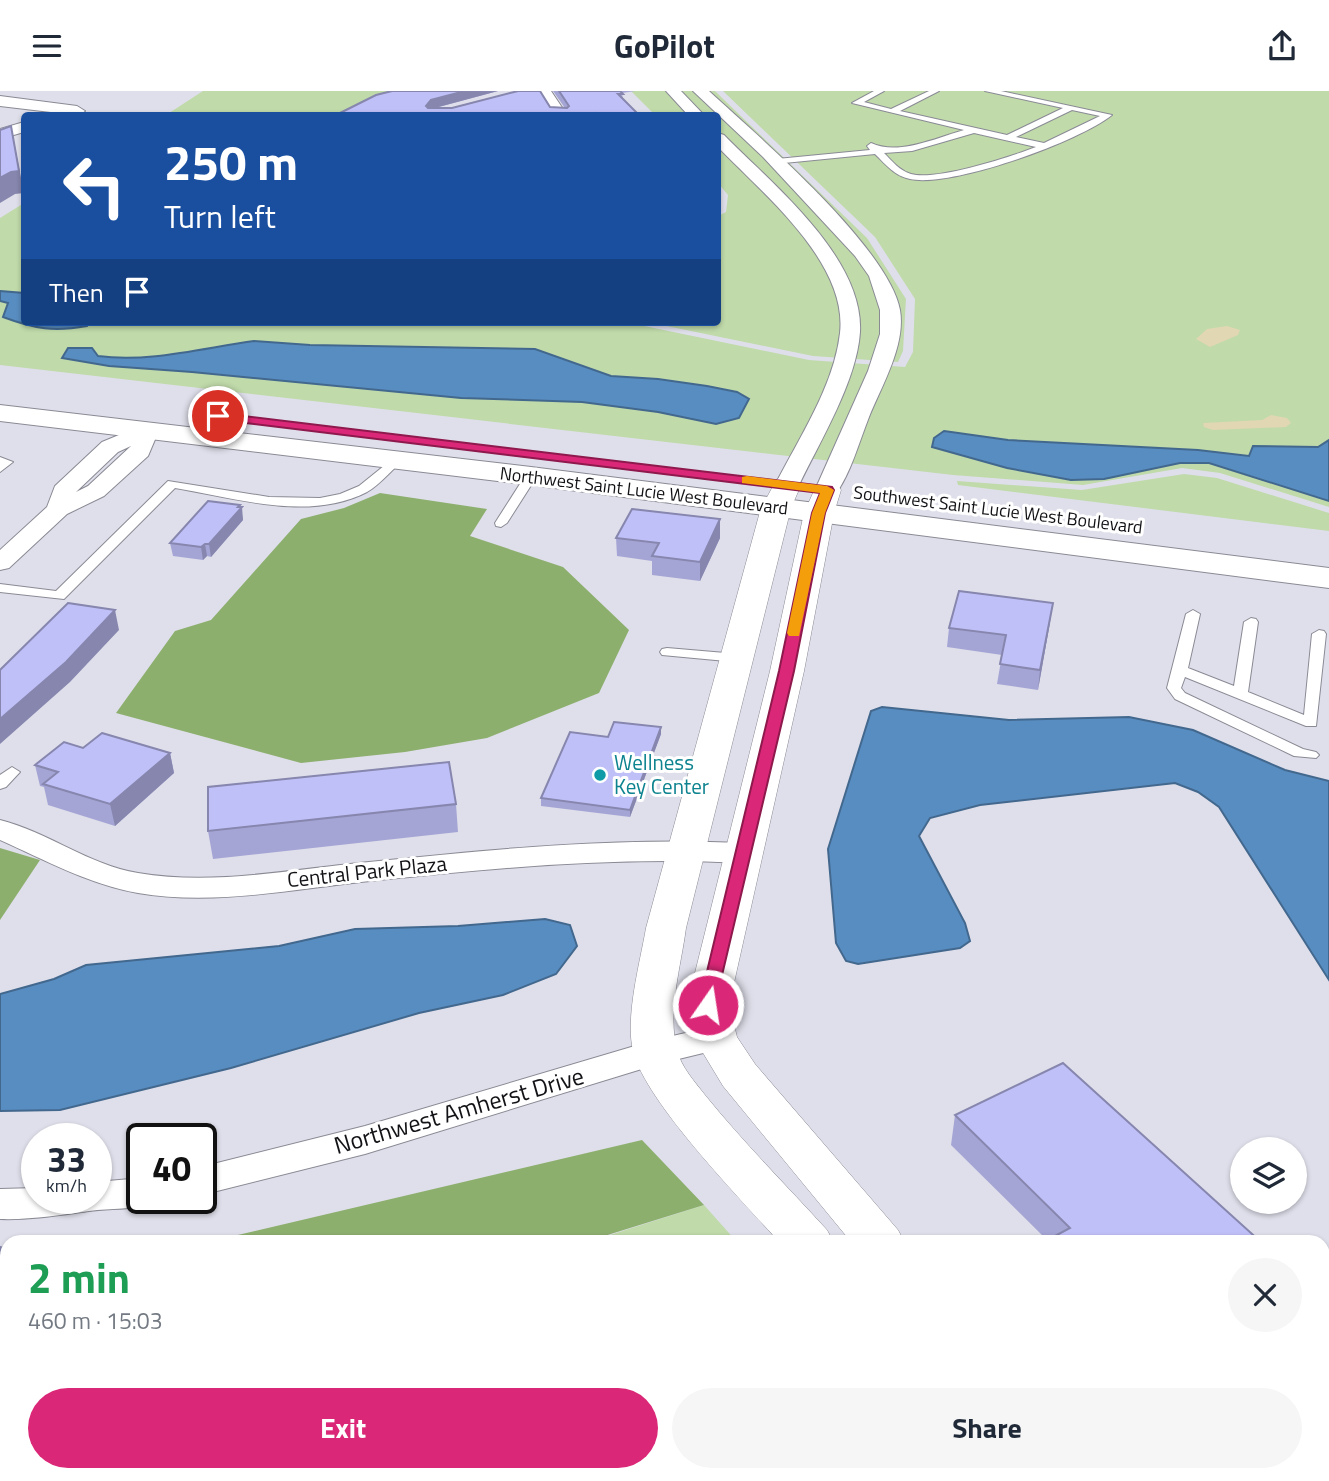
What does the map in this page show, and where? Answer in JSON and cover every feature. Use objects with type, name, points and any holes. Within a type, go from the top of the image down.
[{"type":"main road","points":[[0,390],[350,432],[782,496]]},
{"type":"main road","name":"Northwest Saint Lucie West Boulevard","points":[[0,413],[531,476],[823,501],[1313,576]]},
{"type":"main road","points":[[148,430],[168,422],[190,422],[289,433],[350,432]]},
{"type":"main road","name":"Southwest Saint Lucie West Boulevard","points":[[823,501],[1329,552]]},
{"type":"main road","points":[[1313,576],[1302,568],[1329,563]]},
{"type":"street","points":[[544,91],[558,112]]},
{"type":"street","points":[[673,91],[693,112]]},
{"type":"street","points":[[700,91],[773,158],[861,252],[878,276],[890,310],[890,334],[878,371],[823,501],[787,671],[708,1005],[716,1038],[739,1075],[874,1235]]},
{"type":"street","points":[[0,101],[76,111],[73,112]]},
{"type":"street","points":[[0,122],[3,131],[0,134]]},
{"type":"street","points":[[0,134],[21,128]]},
{"type":"street","points":[[721,141],[817,242],[845,286],[850,306],[850,333],[842,365],[782,496],[737,657],[666,928],[656,999],[655,1052],[677,1091],[803,1235]]},
{"type":"street","points":[[721,159],[739,161],[773,158]]},
{"type":"street","points":[[721,166],[739,161]]},
{"type":"street","points":[[0,563],[59,509],[96,491],[140,451],[148,430]]},
{"type":"street","name":"Central Park Plaza","points":[[0,829],[90,869],[138,883],[194,886],[274,881],[509,858],[686,849],[744,853]]},
{"type":"street","name":"Northwest Amherst Drive","points":[[217,1177],[365,1140],[655,1052],[716,1038]]},
{"type":"street","points":[[0,1204],[21,1203]]},
{"type":"lane","points":[[880,91],[856,103],[1048,146]]},
{"type":"lane","points":[[891,112],[935,91]]},
{"type":"lane","points":[[875,149],[902,174],[923,177],[995,165],[1048,146],[1108,115],[989,91]]},
{"type":"lane","points":[[1007,138],[1070,107]]},
{"type":"lane","points":[[875,149],[927,138],[958,126]]},
{"type":"lane","points":[[773,158],[923,146],[975,130]]},
{"type":"lane","points":[[0,461],[7,461],[0,468]]},
{"type":"lane","points":[[0,588],[59,596],[172,484],[288,502],[330,501],[363,489],[395,461]]},
{"type":"lane","points":[[501,523],[531,476]]},
{"type":"lane","points":[[1193,614],[1174,688],[1180,696],[1299,753],[1311,755]]},
{"type":"lane","points":[[1240,694],[1251,622]]},
{"type":"lane","points":[[1180,670],[1311,723],[1319,634]]},
{"type":"lane","points":[[667,652],[737,657]]},
{"type":"lane","points":[[0,784],[12,772]]},
{"type":"green space","points":[[203,91],[409,91],[354,106],[342,112],[171,112]]},
{"type":"green space","points":[[631,91],[715,91],[867,238],[906,299],[903,351],[898,362],[813,356],[667,326],[721,326],[721,214],[726,212],[728,195],[721,187],[721,112],[652,112]]},
{"type":"green space","points":[[723,91],[1329,91],[1329,507],[1220,473],[1182,468],[1083,485],[953,475],[0,365],[0,218],[21,205],[21,326],[644,326],[809,360],[905,367],[913,352],[915,299],[875,237]]},
{"type":"green space","points":[[1184,474],[1217,478],[1329,513],[1329,531],[958,485],[957,481],[1082,490]]},
{"type":"green space","points":[[380,493],[487,509],[470,536],[563,567],[629,630],[599,693],[487,738],[405,752],[301,763],[116,713],[175,631],[211,620],[301,519],[344,508]]},
{"type":"green space","points":[[0,848],[40,860],[0,920]]},
{"type":"green space","points":[[642,1140],[704,1205],[608,1235],[238,1235]]},
{"type":"green space","points":[[704,1205],[731,1235],[610,1235]]},
{"type":"sand","points":[[1227,326],[1240,330],[1238,335],[1210,347],[1196,339],[1207,329]]},
{"type":"sand","points":[[1271,415],[1287,418],[1291,423],[1286,427],[1213,430],[1204,427],[1203,423],[1262,420]]},
{"type":"water","points":[[0,291],[21,293],[21,323],[3,317],[8,303],[0,301]]},
{"type":"water","points":[[32,326],[87,326],[64,329]]},
{"type":"water","points":[[254,341],[310,345],[535,349],[611,376],[707,386],[737,392],[749,399],[739,418],[716,424],[658,412],[582,402],[461,398],[109,366],[62,358],[68,348],[92,348],[98,356],[137,358]]},
{"type":"water","points":[[944,431],[1008,440],[1198,450],[1249,456],[1253,446],[1318,447],[1329,440],[1329,501],[1209,463],[1180,463],[1104,479],[1071,480],[1007,468],[932,447],[934,438]]},
{"type":"water","points":[[882,707],[1009,720],[1129,717],[1193,730],[1285,770],[1329,781],[1329,980],[1219,807],[1198,792],[1175,783],[980,805],[930,818],[919,836],[965,923],[970,941],[960,948],[858,964],[846,961],[836,943],[828,849],[871,711]]},
{"type":"water","points":[[545,919],[570,925],[577,946],[556,974],[503,995],[419,1013],[231,1068],[60,1110],[0,1111],[0,994],[54,979],[86,965],[279,946],[355,929],[458,926]]},
{"type":"building","points":[[392,91],[465,91],[431,100],[426,106],[452,108],[518,91],[540,91],[550,107],[567,108],[569,106],[559,91],[620,91],[623,94],[618,94],[636,112],[342,112],[376,95]]},
{"type":"building","points":[[11,126],[19,171],[0,178],[0,130]]},
{"type":"building","points":[[208,501],[242,507],[209,544],[201,547],[170,543]]},
{"type":"building","points":[[632,509],[720,519],[700,562],[652,556],[659,543],[616,538]]},
{"type":"building","points":[[959,591],[1053,603],[1040,670],[1000,664],[1006,635],[949,628]]},
{"type":"building","points":[[68,603],[115,610],[66,662],[0,719],[0,670]]},
{"type":"building","name":"Wellness Key Center","points":[[614,722],[661,727],[630,810],[541,798],[570,732],[608,737]]},
{"type":"building","points":[[102,733],[170,753],[110,804],[43,784],[58,772],[35,765],[64,742],[83,748]]},
{"type":"building","points":[[449,762],[456,804],[208,831],[208,787]]},
{"type":"building","points":[[1063,1063],[1253,1235],[1057,1235],[1070,1228],[955,1115]]},
{"type":"slow traffic","points":[[747,480],[827,490],[819,513],[794,633]]},
{"type":"place","name":"Wellness Key Center","points":[[600,775]]},
{"type":"route","points":[[218,416],[827,490],[819,513],[787,671],[708,1005]]}]
